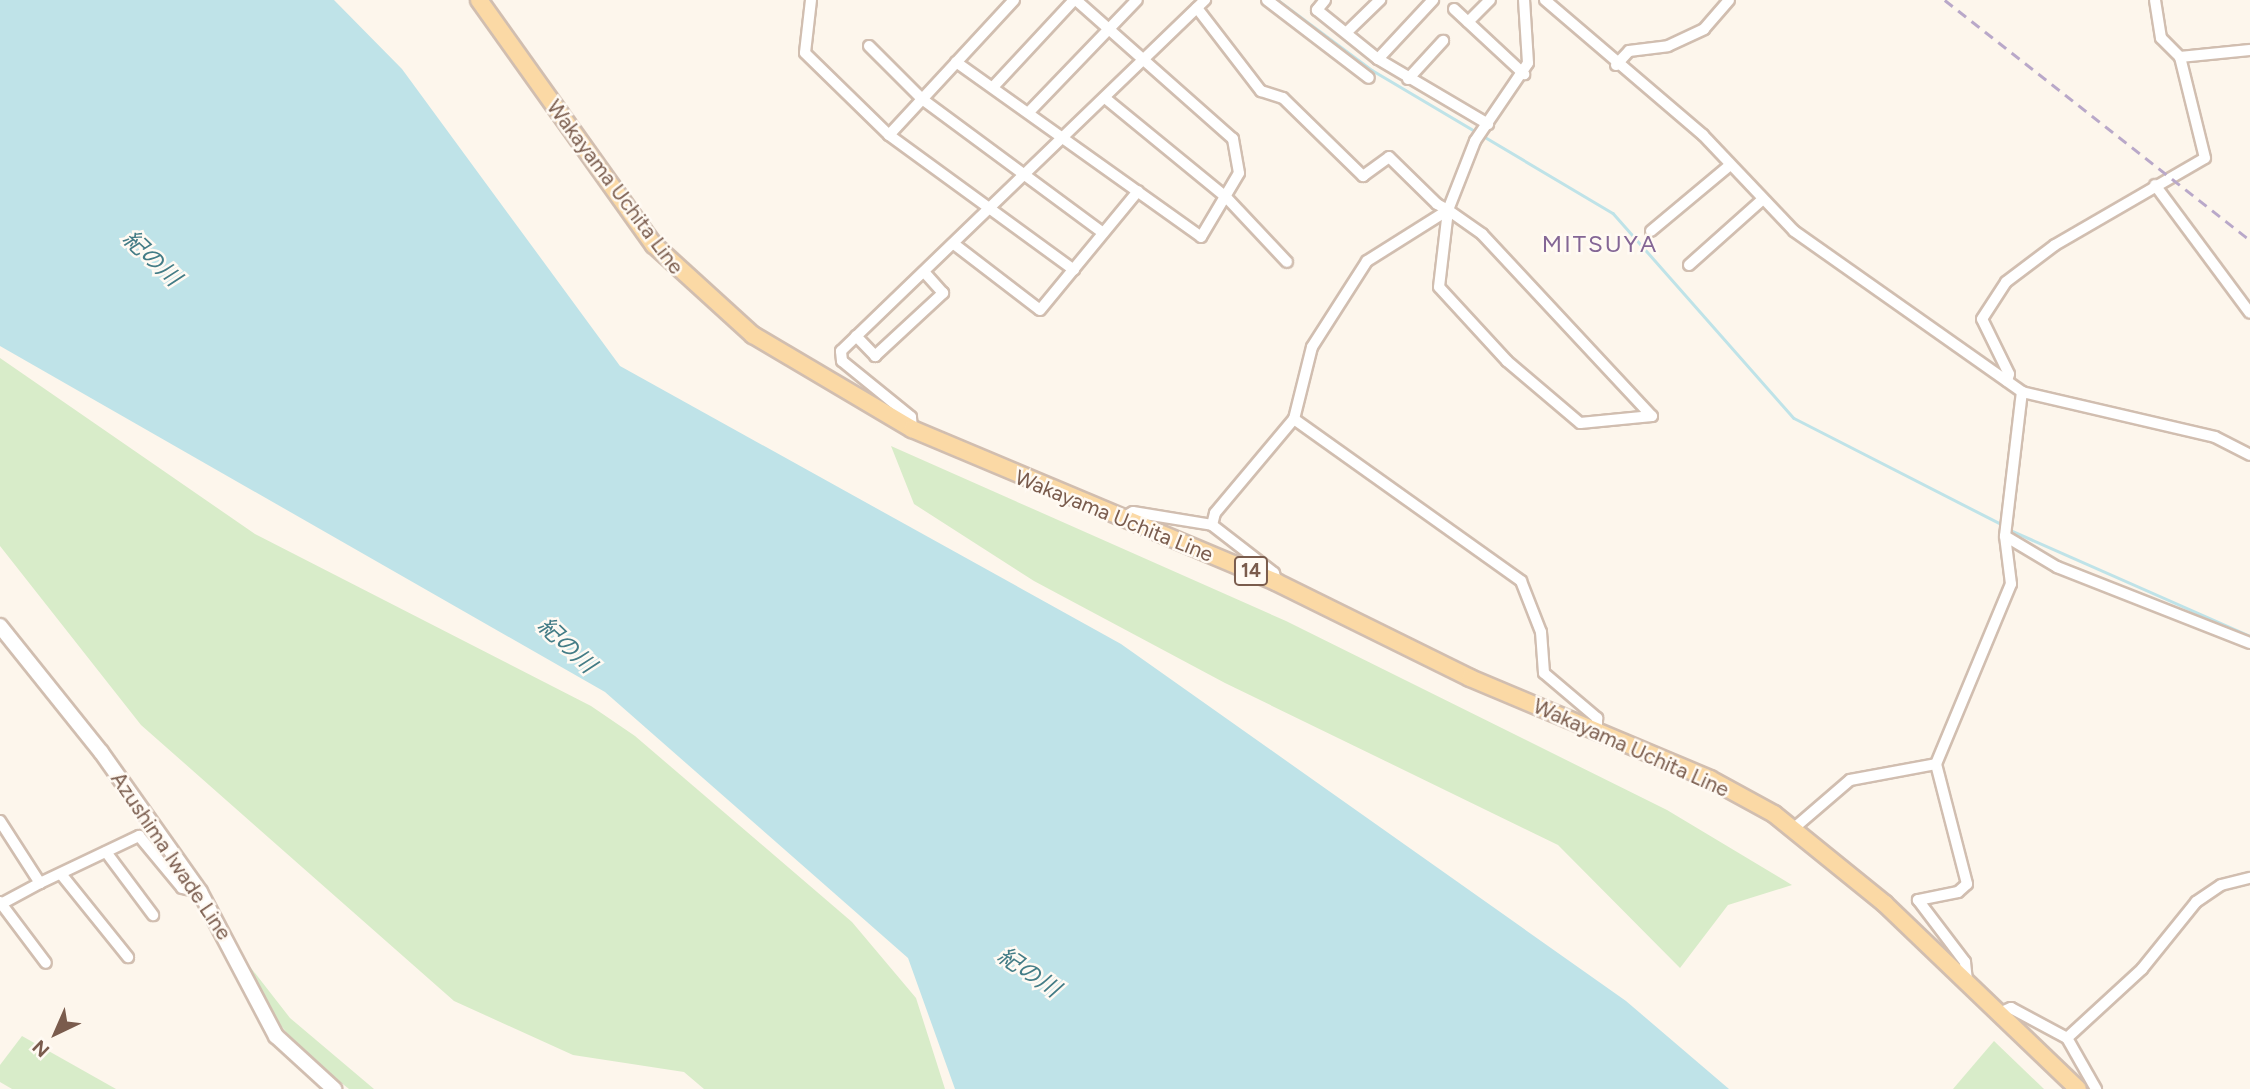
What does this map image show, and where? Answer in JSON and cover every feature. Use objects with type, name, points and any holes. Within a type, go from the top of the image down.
[{"type":"main road","name":"Wakayama Uchita Line","points":[[479,0],[604,179],[690,284],[753,335],[912,429],[1276,582],[1470,678],[1710,779],[1793,829],[1967,983],[2078,1089]]},
{"type":"main road","name":"Azushima Iwade Line","points":[[0,626],[101,752],[200,892],[276,1036],[334,1089]]},
{"type":"street","points":[[811,0],[805,52],[889,135],[1074,270]]},
{"type":"street","points":[[889,135],[1014,0]]},
{"type":"street","points":[[956,62],[1067,136],[1201,237],[1239,173],[1233,139],[1141,62],[1075,0],[993,86]]},
{"type":"street","points":[[1030,111],[1137,0]]},
{"type":"street","points":[[912,429],[911,417],[842,360],[841,351],[1067,136],[1205,0]]},
{"type":"street","points":[[1267,0],[1370,78]]},
{"type":"street","points":[[1325,0],[1317,10],[1348,31],[1378,59],[1485,127]]},
{"type":"street","points":[[1348,31],[1380,0]]},
{"type":"street","points":[[1378,59],[1433,0]]},
{"type":"street","points":[[1468,22],[1490,0]]},
{"type":"street","points":[[1197,8],[1262,91],[1283,98],[1363,176],[1389,157],[1448,211],[1526,278],[1548,310],[1651,415],[1580,422],[1474,329],[1439,287],[1448,211],[1475,141],[1524,74],[1524,0]]},
{"type":"street","points":[[1545,0],[1616,65],[1703,135],[1762,200],[1831,260],[2022,393],[2215,436],[2250,455]]},
{"type":"street","points":[[1616,65],[1629,51],[1668,46],[1703,29],[1729,0]]},
{"type":"street","points":[[2007,382],[2009,374],[1982,319],[2006,282],[2155,185],[2205,158],[2180,57],[2161,38],[2155,0]]},
{"type":"street","points":[[1454,9],[1524,74]]},
{"type":"street","points":[[1408,79],[1443,41]]},
{"type":"street","points":[[869,46],[922,99],[1027,173],[1103,233]]},
{"type":"street","points":[[2180,57],[2250,50]]},
{"type":"street","points":[[1105,99],[1226,197],[1287,261]]},
{"type":"street","points":[[1651,231],[1729,166]]},
{"type":"street","points":[[2155,185],[2250,313]]},
{"type":"street","points":[[954,244],[1040,310],[1138,191]]},
{"type":"street","points":[[1689,265],[1762,200]]},
{"type":"street","points":[[1212,525],[1214,513],[1294,419],[1312,347],[1367,261],[1448,211]]},
{"type":"street","points":[[856,336],[875,356],[943,293],[923,272]]},
{"type":"street","points":[[1967,983],[1965,962],[1918,900],[1958,892],[1967,884],[1936,764],[2004,611],[2011,584],[2006,536],[2022,393]]},
{"type":"street","points":[[1294,419],[1521,581],[1535,609],[1544,673],[1597,718],[1597,732]]},
{"type":"street","points":[[1124,517],[1133,512],[1212,525],[1274,573],[1276,582]]},
{"type":"street","points":[[2006,536],[2057,567],[2250,643]]},
{"type":"street","points":[[1793,829],[1850,780],[1936,764]]},
{"type":"street","points":[[0,821],[40,883]]},
{"type":"street","points":[[46,963],[1,903],[139,836],[182,888],[200,892]]},
{"type":"street","points":[[106,852],[153,915]]},
{"type":"street","points":[[61,874],[128,957]]},
{"type":"street","points":[[2067,1038],[2142,969],[2196,902],[2221,885],[2250,878]]},
{"type":"street","points":[[1999,1013],[2011,1008],[2067,1038],[2096,1089]]},
{"type":"green space","points":[[0,358],[255,534],[591,706],[635,736],[852,922],[916,998],[945,1089],[704,1089],[684,1072],[573,1055],[454,1001],[141,725],[0,546]]},
{"type":"green space","points":[[891,446],[1286,621],[1667,810],[1792,885],[1728,905],[1680,968],[1558,845],[1225,683],[1034,581],[914,504]]},
{"type":"green space","points":[[244,959],[290,1018],[374,1089],[349,1089],[304,1053],[276,1020]]},
{"type":"green space","points":[[22,1036],[116,1089],[12,1089],[0,1082],[0,1065]]},
{"type":"green space","points":[[1994,1041],[2044,1089],[1953,1089]]},
{"type":"water","name":"紀の川","points":[[0,0],[334,0],[402,69],[620,366],[1121,644],[1626,1001],[1729,1089],[955,1089],[908,958],[605,692],[0,346]]},
{"type":"waterway","points":[[1278,0],[1372,70],[1613,213],[1794,418],[2005,526]]},
{"type":"waterway","points":[[2010,530],[2250,636]]},
{"type":"railway","points":[[1945,0],[2250,240]]},
{"type":"district","name":"MITSUYA","points":[[1600,244]]}]
